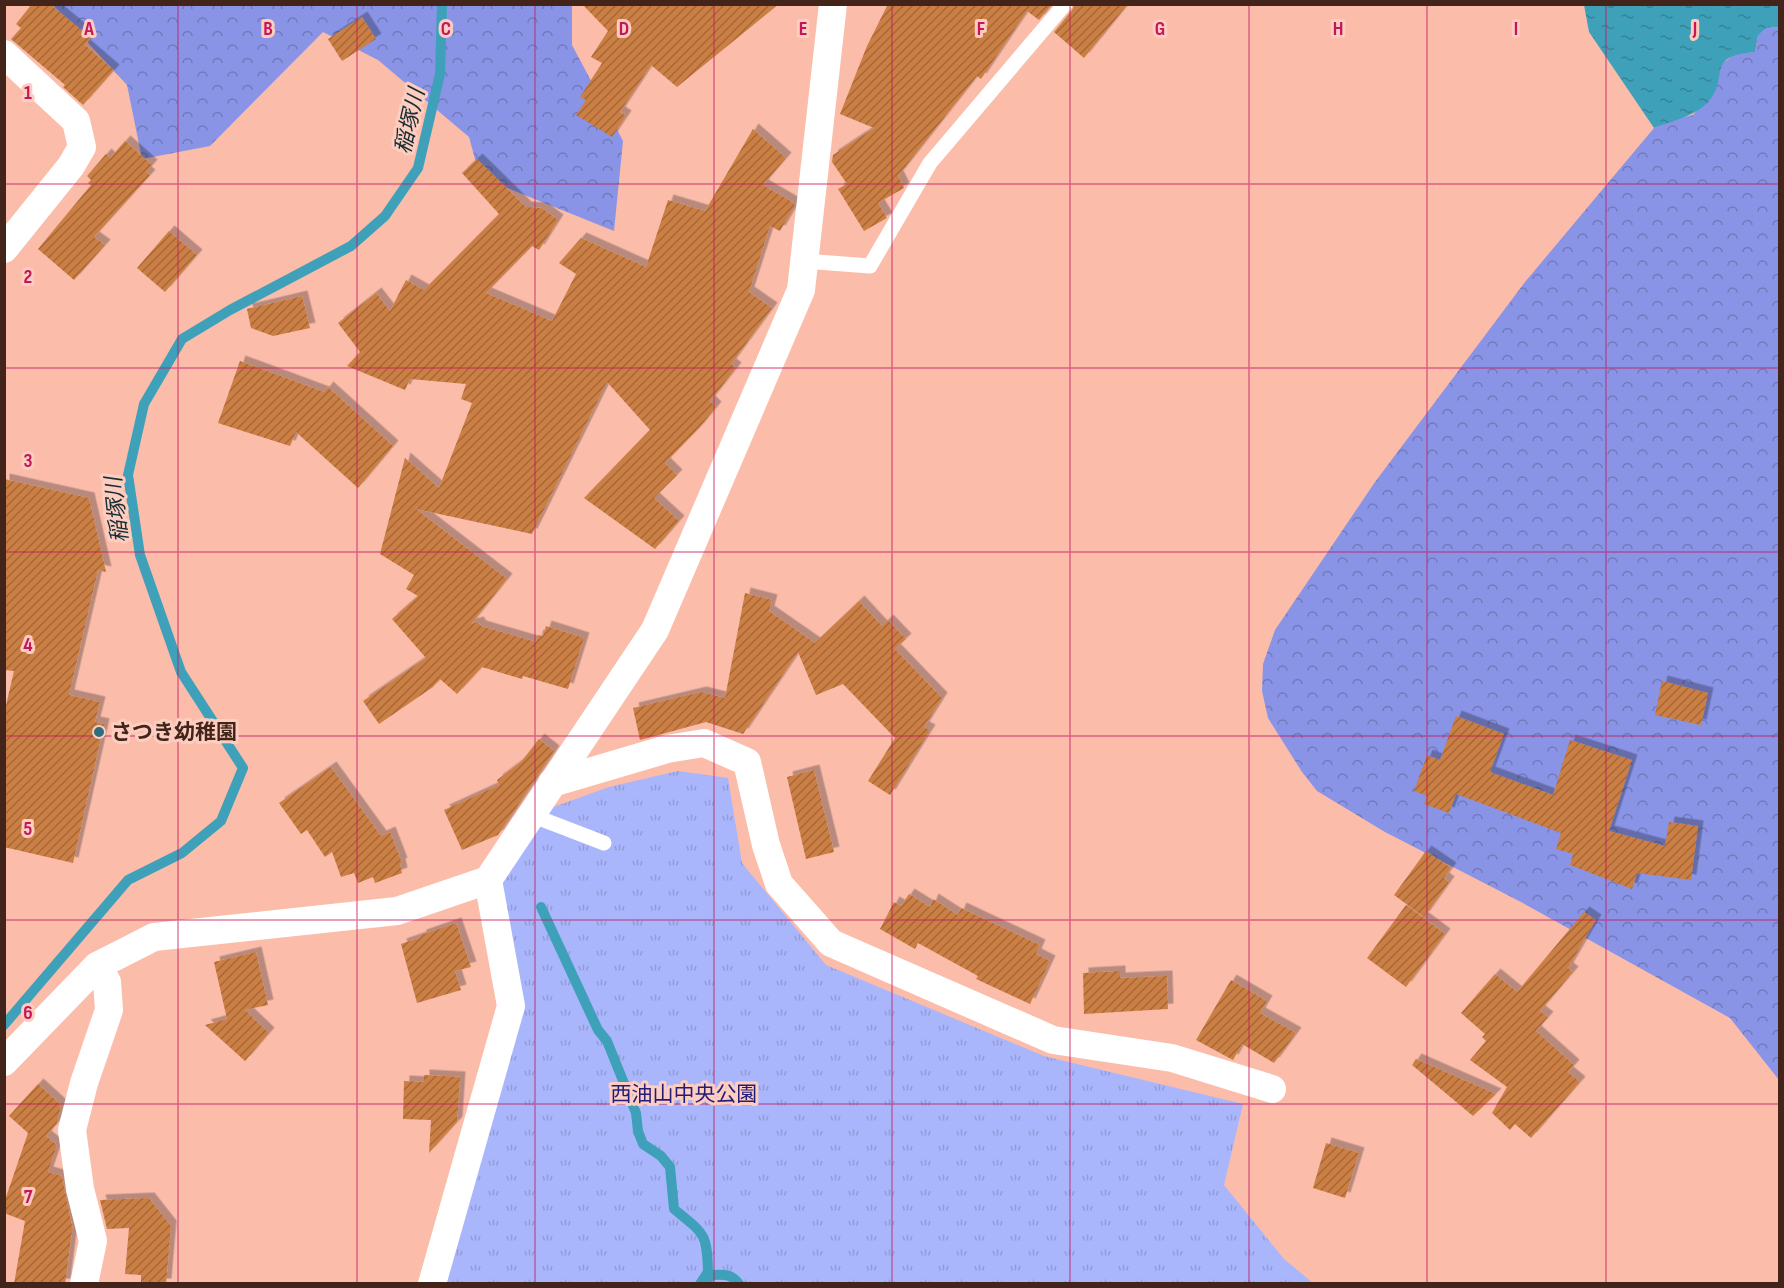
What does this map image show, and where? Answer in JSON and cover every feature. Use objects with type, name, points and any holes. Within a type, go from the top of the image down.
[{"type":"street","points":[[4,1062],[97,966],[154,937],[397,911],[488,880],[654,630],[801,290],[833,4]]},
{"type":"street","points":[[4,54],[76,121],[82,147],[71,166],[4,249]]},
{"type":"street","points":[[552,783],[667,749],[704,743],[747,762],[766,845],[779,884],[831,943],[1053,1040],[1172,1058],[1272,1089]]},
{"type":"street","points":[[432,1284],[511,1006],[488,880]]},
{"type":"street","points":[[84,1284],[93,1241],[80,1189],[72,1130],[84,1083],[110,1010],[107,982],[97,966]]},
{"type":"lane","points":[[804,261],[870,266],[930,163],[1065,4]]},
{"type":"lane","points":[[531,815],[604,843]]},
{"type":"green space","points":[[53,5],[572,5],[572,45],[623,141],[614,231],[480,177],[469,137],[378,60],[323,32],[210,146],[142,159],[127,85]]},
{"type":"green space","points":[[1779,27],[1779,1080],[1730,1018],[1521,902],[1385,832],[1317,791],[1302,772],[1268,718],[1262,691],[1263,664],[1275,630],[1375,482],[1525,282],[1654,128],[1675,119],[1693,115],[1716,85],[1721,64],[1737,53],[1755,52],[1758,36],[1766,28]]},
{"type":"green space","name":"西油山中央公園","points":[[678,771],[728,778],[742,863],[826,965],[1044,1056],[1243,1104],[1224,1185],[1284,1259],[1313,1283],[432,1284],[511,1006],[488,880],[531,815],[609,787]]},
{"type":"water","points":[[1584,5],[1779,5],[1779,27],[1766,28],[1758,36],[1755,52],[1739,54],[1724,63],[1715,92],[1709,101],[1697,111],[1654,128],[1589,32]]},
{"type":"building","points":[[32,4],[50,4],[91,38],[85,45],[114,70],[83,105],[63,87],[65,85],[11,39],[21,28],[16,24]]},
{"type":"building","points":[[582,4],[779,4],[677,87],[651,65],[620,112],[626,116],[612,137],[576,115],[586,100],[580,97],[602,63],[591,57],[608,31]]},
{"type":"building","points":[[888,4],[1052,4],[1039,20],[1027,11],[981,79],[977,76],[898,176],[904,188],[878,203],[887,218],[864,231],[838,189],[847,184],[832,162],[833,155],[874,128],[840,114],[867,46]]},
{"type":"building","points":[[1075,4],[1128,4],[1084,58],[1054,32]]},
{"type":"building","points":[[362,17],[376,39],[342,61],[328,39]]},
{"type":"building","points":[[753,129],[786,158],[763,185],[794,203],[794,207],[780,231],[770,226],[749,292],[772,308],[731,364],[736,368],[710,401],[716,407],[665,463],[677,475],[654,498],[679,521],[655,549],[584,498],[650,430],[607,382],[532,534],[416,509],[507,579],[471,624],[478,622],[481,626],[536,642],[538,635],[543,636],[546,626],[584,638],[568,689],[482,667],[457,694],[440,679],[433,687],[379,724],[363,701],[426,658],[392,619],[418,596],[406,589],[414,575],[380,554],[405,458],[439,488],[472,403],[461,399],[466,384],[410,379],[405,390],[347,366],[360,352],[338,323],[376,293],[390,311],[406,280],[424,290],[499,214],[462,173],[477,159],[526,207],[542,208],[558,220],[539,250],[532,246],[486,293],[552,321],[576,274],[559,263],[581,238],[646,267],[668,200],[705,211]]},
{"type":"building","points":[[125,141],[152,165],[146,172],[150,175],[94,237],[105,245],[74,280],[38,249],[91,185],[88,183],[91,180],[87,176],[106,154],[110,158]]},
{"type":"building","points":[[169,231],[197,255],[165,292],[137,268]]},
{"type":"building","points":[[302,296],[310,328],[273,336],[251,328],[247,309]]},
{"type":"building","points":[[240,361],[324,392],[328,387],[393,446],[358,488],[296,432],[290,446],[218,423]]},
{"type":"building","points":[[4,479],[89,498],[106,572],[98,570],[69,695],[100,702],[95,722],[104,724],[73,863],[4,847],[4,714],[14,671],[4,670]]},
{"type":"building","points":[[745,593],[772,600],[769,611],[815,643],[859,601],[882,626],[888,620],[906,639],[895,649],[942,698],[924,727],[930,730],[890,795],[868,781],[895,738],[843,684],[816,695],[798,652],[743,734],[706,722],[640,740],[633,708],[701,692],[725,698]]},
{"type":"building","points":[[1662,681],[1708,693],[1701,725],[1655,715]]},
{"type":"building","points":[[1456,716],[1504,734],[1490,772],[1553,795],[1570,740],[1632,760],[1609,831],[1665,846],[1669,822],[1698,826],[1691,880],[1637,873],[1632,889],[1570,865],[1573,854],[1556,849],[1561,833],[1456,794],[1449,813],[1424,804],[1427,796],[1414,791],[1427,755],[1440,760]]},
{"type":"building","points":[[539,739],[554,751],[498,835],[462,850],[444,810],[499,785],[497,780],[521,762]]},
{"type":"building","points":[[331,767],[381,836],[390,832],[402,863],[400,864],[402,873],[375,883],[373,877],[358,883],[354,873],[341,877],[332,852],[325,857],[307,830],[301,834],[279,803]]},
{"type":"building","points":[[814,770],[834,852],[806,859],[787,777]]},
{"type":"building","points":[[1426,851],[1451,868],[1444,878],[1449,882],[1424,917],[1394,895]]},
{"type":"building","points":[[909,894],[930,907],[933,899],[958,915],[961,908],[1040,945],[1036,954],[1050,961],[1030,1004],[976,979],[978,976],[918,943],[915,949],[880,929],[894,902],[901,906]]},
{"type":"building","points":[[1406,905],[1445,934],[1406,987],[1367,958]]},
{"type":"building","points":[[1584,912],[1596,920],[1568,968],[1573,972],[1540,1011],[1548,1017],[1536,1031],[1574,1065],[1568,1072],[1580,1082],[1531,1138],[1515,1124],[1510,1130],[1492,1113],[1507,1087],[1470,1060],[1486,1041],[1482,1037],[1485,1034],[1461,1013],[1495,974],[1517,992]]},
{"type":"building","points":[[456,923],[471,967],[455,971],[461,990],[417,1003],[401,944]]},
{"type":"building","points":[[256,952],[268,1005],[245,1010],[269,1033],[245,1061],[205,1025],[227,1019],[214,962]]},
{"type":"building","points":[[1120,971],[1120,978],[1167,976],[1168,1009],[1084,1014],[1083,973]]},
{"type":"building","points":[[1231,980],[1267,1001],[1260,1013],[1296,1033],[1274,1063],[1242,1044],[1233,1060],[1196,1040]]},
{"type":"building","points":[[1416,1059],[1496,1094],[1473,1116],[1412,1065]]},
{"type":"building","points":[[424,1075],[460,1077],[457,1122],[429,1153],[431,1120],[403,1119],[404,1081],[424,1082]]},
{"type":"building","points":[[38,1084],[61,1105],[57,1123],[46,1136],[57,1145],[48,1172],[62,1176],[73,1231],[65,1284],[14,1284],[25,1221],[4,1213],[4,1203],[28,1133],[9,1116]]},
{"type":"building","points":[[1326,1143],[1359,1153],[1345,1198],[1313,1188]]},
{"type":"building","points":[[149,1198],[171,1226],[166,1284],[141,1284],[141,1275],[125,1274],[129,1228],[107,1229],[100,1200]]},
{"type":"waterway","name":"稲塚川","points":[[4,1025],[128,880],[182,853],[221,821],[243,768],[181,672],[140,555],[128,475],[144,404],[182,339],[230,310],[351,246],[385,216],[418,168],[440,74],[442,4]]},
{"type":"waterway","points":[[541,907],[598,1030],[607,1041],[636,1113],[638,1131],[643,1144],[661,1156],[670,1167],[674,1209],[698,1229],[705,1241],[708,1272],[700,1284]]},
{"type":"waterway","points":[[704,1283],[712,1275],[727,1275],[739,1284]]},
{"type":"place","name":"さつき幼稚園","points":[[99,732]]}]
